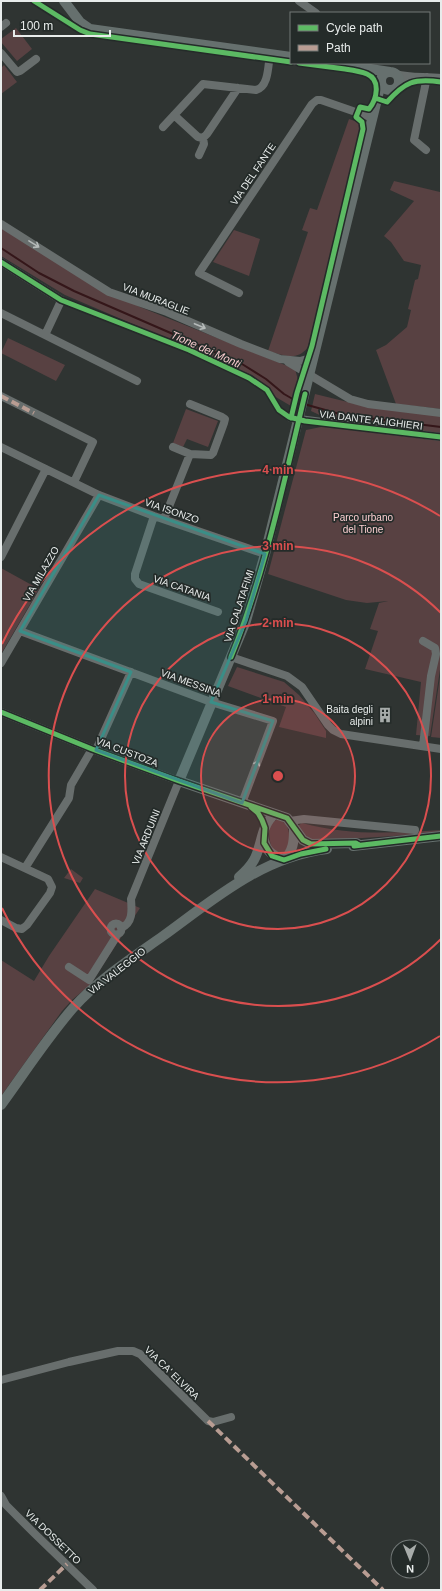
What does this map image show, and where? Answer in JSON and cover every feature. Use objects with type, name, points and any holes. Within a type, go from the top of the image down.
[{"type":"main road","points":[[64,1],[80,22],[90,29],[290,57]]},
{"type":"main road","points":[[338,64],[393,73],[399,81],[395,88],[380,105],[372,118]]},
{"type":"main road","points":[[364,68],[379,75],[385,88],[395,88]]},
{"type":"main road","points":[[381,82],[385,74],[393,73]]},
{"type":"main road","name":"VIA CALATAFIMI","points":[[179,781],[246,621],[266,554],[295,419],[304,394],[315,353],[381,82]]},
{"type":"main road","name":"VIA CUSTOZA","points":[[179,781],[287,818],[303,840],[311,844],[356,843],[359,845]]},
{"type":"main road","name":"VIA CUSTOZA","points":[[245,804],[258,813],[262,820],[266,848],[272,856],[284,860]]},
{"type":"main road","points":[[221,893],[246,870],[254,860],[264,831],[271,817],[275,814]]},
{"type":"main road","points":[[284,860],[293,847],[292,825]]},
{"type":"main road","name":"VIA CUSTOZA","points":[[221,893],[255,872],[284,860],[318,850],[441,836]]},
{"type":"main road","name":"VIA VALEGGIO","points":[[1,1105],[60,1024],[74,1007],[96,985],[221,893]]},
{"type":"street","points":[[299,1],[315,12]]},
{"type":"street","points":[[163,127],[203,84],[256,90],[262,87],[266,81],[270,54]]},
{"type":"street","points":[[2,57],[17,72],[36,59]]},
{"type":"street","points":[[393,73],[409,77],[425,76],[441,78]]},
{"type":"street","points":[[395,88],[404,81],[425,76]]},
{"type":"street","points":[[425,76],[414,140],[426,150]]},
{"type":"street","points":[[203,138],[238,88]]},
{"type":"street","name":"VIA DEL FANTE","points":[[239,293],[199,273],[312,104],[317,100],[321,100],[372,118]]},
{"type":"street","points":[[174,115],[198,137],[203,138]]},
{"type":"street","points":[[199,155],[204,144],[203,138]]},
{"type":"street","name":"VIA MURAGLIE","points":[[1,224],[109,292],[167,312],[280,359],[294,361],[304,360],[315,353]]},
{"type":"street","points":[[1,262],[61,300],[45,335]]},
{"type":"street","points":[[1,313],[137,381]]},
{"type":"street","points":[[280,359],[295,365],[350,399],[368,404],[441,413]]},
{"type":"street","points":[[1,396],[93,442],[74,482]]},
{"type":"street","points":[[173,447],[190,454],[211,455],[213,453],[225,419],[190,404]]},
{"type":"street","name":"VIA DANTE ALIGHIERI","points":[[295,419],[441,437]]},
{"type":"street","name":"VIA ISONZO","points":[[1,447],[99,495],[164,520],[266,554]]},
{"type":"street","points":[[164,520],[190,454]]},
{"type":"street","points":[[1,557],[46,469]]},
{"type":"street","name":"VIA MILAZZO","points":[[1,662],[99,495]]},
{"type":"street","name":"VIA CATANIA","points":[[154,516],[135,574],[135,580],[139,584],[218,612]]},
{"type":"street","name":"VIA MESSINA","points":[[20,631],[211,702],[273,721],[245,804]]},
{"type":"street","points":[[423,642],[435,648],[436,654],[431,676],[423,746]]},
{"type":"street","points":[[231,657],[287,676],[302,688],[328,725],[333,730],[341,734],[441,749]]},
{"type":"street","points":[[25,868],[69,798],[70,785],[94,749],[131,672]]},
{"type":"street","name":"VIA CUSTOZA","points":[[1,712],[179,781]]},
{"type":"street","name":"VIA ARDUINI","points":[[69,967],[89,980],[116,937],[118,931],[126,926],[130,920],[132,914],[131,899],[179,781]]},
{"type":"street","name":"VIA CUSTOZA","points":[[292,825],[304,819],[415,830]]},
{"type":"street","points":[[1,857],[48,879],[52,887],[50,893],[27,925],[22,929],[16,928],[1,920]]},
{"type":"street","name":"VIA CA' ELVIRA","points":[[1,1380],[118,1351],[133,1351],[140,1354],[208,1421],[213,1422],[231,1417]]},
{"type":"street","name":"VIA DOSSETTO","points":[[1,1496],[6,1504],[34,1533],[94,1590]]},
{"type":"highlighted area","points":[[99,495],[265,554],[246,621],[211,702],[273,721],[242,803],[96,750],[131,672],[20,631]]},
{"type":"green space","points":[[16,28],[32,49],[17,61],[1,42],[1,39]]},
{"type":"green space","points":[[4,65],[17,82],[1,94],[1,68]]},
{"type":"green space","points":[[349,119],[358,122],[361,128],[308,347],[304,352],[294,356],[268,351],[308,232],[302,230],[310,208],[317,210]]},
{"type":"green space","points":[[394,181],[440,192],[441,190],[441,409],[396,404],[376,350],[386,345],[407,327],[411,310],[408,309],[415,280],[418,279],[421,265],[404,261],[391,242],[384,236],[414,201],[390,190]]},
{"type":"green space","points":[[1,228],[140,307],[295,369],[298,380],[291,406],[274,396],[269,389],[252,375],[65,295],[1,256]]},
{"type":"green space","points":[[234,230],[260,239],[249,276],[213,262]]},
{"type":"green space","points":[[8,338],[65,365],[56,381],[1,353]]},
{"type":"green space","points":[[315,394],[364,406],[441,416],[441,433],[326,418],[311,411]]},
{"type":"green space","points":[[186,409],[218,421],[208,447],[187,439],[183,447],[173,443]]},
{"type":"green space","name":"Parco urbano del Tione","points":[[326,426],[441,439],[441,663],[430,736],[416,735],[421,682],[365,669],[378,631],[370,629],[379,603],[388,601],[367,603],[346,600],[268,574],[306,430]]},
{"type":"green space","points":[[1,568],[39,589],[1,654]]},
{"type":"green space","points":[[237,667],[284,682],[299,695],[315,714],[326,731],[326,738],[279,727],[286,707],[228,686]]},
{"type":"green space","points":[[441,670],[441,738],[431,737]]},
{"type":"green space","points":[[279,819],[286,824],[289,832],[289,844],[282,854],[272,849],[269,836],[272,824]]},
{"type":"green space","points":[[302,823],[354,832],[388,833],[441,830],[441,833],[315,841],[303,835],[298,827]]},
{"type":"green space","points":[[71,869],[83,878],[80,883],[64,878]]},
{"type":"green space","points":[[95,889],[140,908],[90,985],[72,1000],[62,1011],[1,1096],[1,960],[34,981],[49,956]]},
{"type":"waterway","name":"Tione dei Monti","points":[[1,248],[39,273],[74,291],[242,364],[266,379],[284,394],[298,402]]},
{"type":"waterway","name":"Tione dei Monti","points":[[304,404],[343,415],[441,427]]},
{"type":"marked path","points":[[1,396],[34,413]]},
{"type":"marked path","points":[[208,1421],[383,1590]]},
{"type":"marked path","points":[[40,1590],[67,1564]]},
{"type":"cycle path","points":[[34,1],[80,30],[90,34],[290,62]]},
{"type":"cycle path","points":[[291,418],[297,393],[312,346],[363,129],[362,122],[356,117],[360,107],[369,109],[376,95],[376,85],[367,74],[359,71],[306,64]]},
{"type":"cycle path","points":[[375,98],[387,102],[399,90],[411,83],[417,81],[441,82]]},
{"type":"cycle path","points":[[1,262],[61,300],[189,350],[249,378],[267,390],[279,410],[289,417],[305,421],[441,437]]},
{"type":"cycle path","points":[[231,657],[264,560],[305,394]]},
{"type":"cycle path","points":[[1,712],[92,749],[287,818],[303,840],[311,844],[356,843],[359,845]]},
{"type":"cycle path","points":[[251,807],[258,813],[262,820],[265,828],[264,843],[272,856],[284,860],[301,854],[326,849]]},
{"type":"cycle path","points":[[354,846],[441,836]]},
{"type":"place","name":"Baita degli alpini","points":[[385,715]]}]
